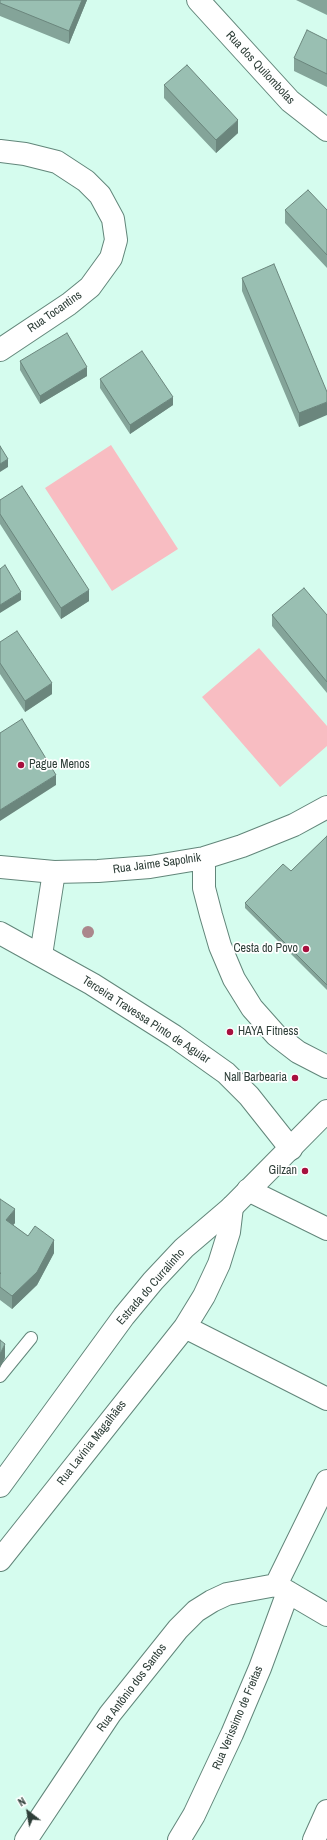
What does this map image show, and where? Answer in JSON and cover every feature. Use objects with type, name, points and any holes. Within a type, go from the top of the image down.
[{"type":"street","name":"Rua dos Quilombolas","points":[[198,0],[290,101],[327,130]]},
{"type":"street","name":"Rua Tocantins","points":[[0,151],[25,154],[57,162],[86,181],[100,195],[113,218],[116,240],[111,258],[90,287],[69,304],[0,350]]},
{"type":"street","name":"Rua Jaime Sapolnik","points":[[0,867],[54,872],[150,867],[204,858],[242,846],[294,825],[327,807]]},
{"type":"street","points":[[204,858],[204,888],[220,946],[234,979],[252,1008],[276,1035],[298,1052],[327,1067]]},
{"type":"street","points":[[0,933],[41,955],[54,872]]},
{"type":"street","name":"Terceira Travessa Pinto de Aguiar","points":[[41,955],[138,1013],[226,1073],[249,1096],[291,1149]]},
{"type":"street","name":"Estrada do Curralinho","points":[[0,1486],[124,1316],[153,1281],[184,1248],[232,1207],[327,1111]]},
{"type":"street","points":[[248,1190],[327,1229]]},
{"type":"street","name":"Rua Lavínia Magalhães","points":[[0,1560],[185,1327],[204,1296],[219,1264],[229,1232],[232,1207]]},
{"type":"street","points":[[185,1327],[327,1399]]},
{"type":"street","name":"Rua Verissimo de Freitas","points":[[179,1840],[194,1815],[232,1734],[260,1668],[282,1589],[327,1481]]},
{"type":"street","points":[[282,1589],[327,1615]]},
{"type":"street","name":"Rua Antônio dos Santos","points":[[26,1840],[110,1714],[178,1629],[196,1611],[227,1594],[282,1589]]},
{"type":"street","points":[[314,1840],[327,1811]]},
{"type":"lane","points":[[0,1376],[31,1338]]},
{"type":"shaded area","points":[[111,445],[178,549],[112,591],[45,488]]},
{"type":"shaded area","points":[[259,648],[327,726],[327,746],[280,787],[202,697]]},
{"type":"building","points":[[0,0],[82,0],[69,31],[0,3]]},
{"type":"building","points":[[307,30],[327,40],[327,74],[294,58]]},
{"type":"building","points":[[187,65],[238,120],[216,140],[164,85]]},
{"type":"building","points":[[308,190],[327,210],[327,255],[285,210]]},
{"type":"building","points":[[274,264],[327,392],[327,402],[299,413],[242,278]]},
{"type":"building","points":[[67,333],[87,367],[40,396],[20,361]]},
{"type":"building","points":[[142,351],[173,397],[130,425],[100,379]]},
{"type":"building","points":[[0,446],[8,459],[0,464]]},
{"type":"building","points":[[22,486],[89,590],[61,608],[0,514],[0,500]]},
{"type":"building","points":[[5,565],[21,592],[0,605],[0,569]]},
{"type":"building","points":[[304,588],[327,615],[327,682],[272,615]]},
{"type":"building","points":[[17,631],[52,683],[25,701],[0,663],[0,642]]},
{"type":"building","name":"Pague Menos","points":[[22,719],[56,775],[0,810],[0,733]]},
{"type":"building","name":"Cesta do Povo","points":[[327,836],[327,985],[245,903],[283,864],[291,871]]},
{"type":"building","points":[[0,1199],[15,1209],[6,1220],[28,1236],[35,1226],[54,1240],[37,1272],[12,1296],[0,1287]]},
{"type":"building","points":[[0,1340],[5,1344],[0,1354]]},
{"type":"place","name":"Pague Menos","points":[[21,765]]},
{"type":"place","name":"Cesta do Povo","points":[[306,949]]},
{"type":"place","name":"HAYA Fitness","points":[[230,1032]]},
{"type":"place","name":"Nall Barbearia","points":[[295,1078]]},
{"type":"place","name":"Gilzan","points":[[305,1171]]}]
